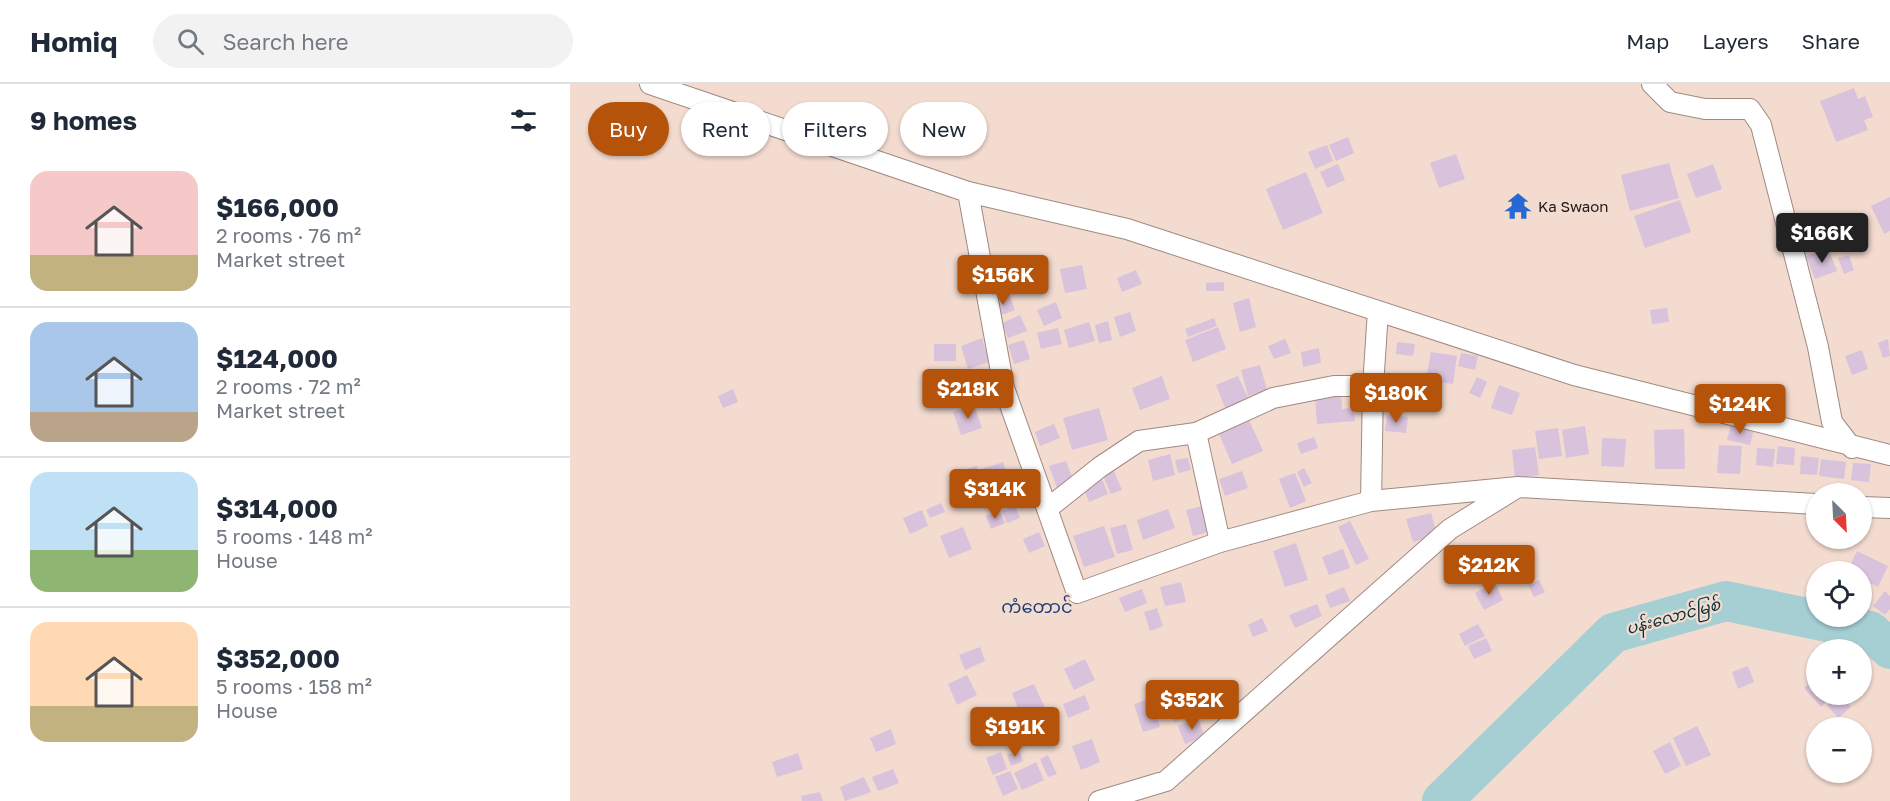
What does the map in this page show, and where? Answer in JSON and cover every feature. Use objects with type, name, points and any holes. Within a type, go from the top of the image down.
[{"type":"street","points":[[650,84],[968,192],[1127,229],[1574,375],[1852,448],[1890,455]]},
{"type":"street","points":[[1652,84],[1670,102],[1705,109],[1750,109],[1761,124],[1818,347],[1832,422],[1852,448]]},
{"type":"street","points":[[968,192],[1004,388],[1077,593],[1220,542],[1371,501],[1518,487],[1806,503]]},
{"type":"street","points":[[1371,501],[1372,386],[1378,311]]},
{"type":"street","points":[[1047,509],[1100,466],[1139,441],[1196,433],[1273,398],[1334,386],[1372,386]]},
{"type":"street","points":[[1196,433],[1220,542]]},
{"type":"street","points":[[1099,801],[1166,781],[1450,529],[1518,487]]},
{"type":"street","points":[[1872,507],[1890,508]]},
{"type":"building","points":[[1854,88],[1858,99],[1865,96],[1873,117],[1864,120],[1868,130],[1836,142],[1820,101]]},
{"type":"building","points":[[1348,137],[1354,153],[1336,161],[1329,145]]},
{"type":"building","points":[[1327,145],[1333,161],[1315,169],[1308,152]]},
{"type":"building","points":[[1456,154],[1465,179],[1439,188],[1430,163]]},
{"type":"building","points":[[1669,163],[1679,198],[1630,211],[1621,175]]},
{"type":"building","points":[[1338,164],[1345,180],[1327,188],[1320,172]]},
{"type":"building","points":[[1713,164],[1722,189],[1696,198],[1687,174]]},
{"type":"building","points":[[1306,172],[1323,213],[1283,230],[1266,189]]},
{"type":"building","points":[[1890,197],[1890,231],[1884,234],[1871,206]]},
{"type":"building","points":[[1680,200],[1691,232],[1645,248],[1634,216]]},
{"type":"building","points":[[1828,248],[1837,271],[1815,279],[1806,256]]},
{"type":"building","points":[[1849,255],[1854,270],[1844,274],[1838,258]]},
{"type":"building","points":[[1082,265],[1087,289],[1065,293],[1060,269]]},
{"type":"building","points":[[1136,270],[1142,284],[1122,292],[1117,278]]},
{"type":"building","points":[[1224,282],[1224,291],[1206,291],[1206,283]]},
{"type":"building","points":[[1009,294],[1015,310],[996,317],[990,302]]},
{"type":"building","points":[[1249,298],[1256,327],[1240,332],[1233,303]]},
{"type":"building","points":[[1056,302],[1062,318],[1044,326],[1037,310]]},
{"type":"building","points":[[1667,308],[1669,322],[1652,324],[1650,310]]},
{"type":"building","points":[[1130,312],[1136,331],[1120,337],[1114,317]]},
{"type":"building","points":[[1020,315],[1027,331],[1008,338],[1002,323]]},
{"type":"building","points":[[1214,318],[1217,326],[1188,337],[1185,329]]},
{"type":"building","points":[[1108,321],[1112,340],[1099,343],[1095,325]]},
{"type":"building","points":[[1089,322],[1095,341],[1069,348],[1064,330]]},
{"type":"building","points":[[1218,327],[1226,349],[1193,362],[1185,340]]},
{"type":"building","points":[[1058,328],[1062,344],[1041,349],[1037,333]]},
{"type":"building","points":[[982,338],[989,362],[968,369],[961,346]]},
{"type":"building","points":[[1285,339],[1291,353],[1274,359],[1268,346]]},
{"type":"building","points":[[1888,339],[1890,356],[1883,358],[1878,343]]},
{"type":"building","points":[[1024,340],[1030,359],[1014,364],[1008,345]]},
{"type":"building","points":[[1397,342],[1415,344],[1413,356],[1396,354]]},
{"type":"building","points":[[934,344],[956,344],[956,361],[934,361]]},
{"type":"building","points":[[1319,348],[1321,363],[1303,367],[1301,352]]},
{"type":"building","points":[[1862,350],[1868,369],[1852,375],[1845,356]]},
{"type":"building","points":[[1431,352],[1457,356],[1453,384],[1426,380]]},
{"type":"building","points":[[1461,353],[1478,356],[1475,370],[1458,366]]},
{"type":"building","points":[[1260,365],[1267,390],[1248,396],[1241,370]]},
{"type":"building","points":[[1162,376],[1170,399],[1140,410],[1132,388]]},
{"type":"building","points":[[1238,376],[1249,400],[1226,410],[1216,385]]},
{"type":"building","points":[[1477,377],[1487,382],[1480,398],[1469,393]]},
{"type":"building","points":[[1499,385],[1520,393],[1512,415],[1491,408]]},
{"type":"building","points":[[733,389],[738,402],[723,408],[718,396]]},
{"type":"building","points":[[1341,394],[1342,409],[1354,408],[1355,421],[1317,424],[1315,396]]},
{"type":"building","points":[[974,405],[982,428],[961,435],[953,412]]},
{"type":"building","points":[[1099,408],[1108,440],[1072,450],[1063,418]]},
{"type":"building","points":[[1387,415],[1408,417],[1406,433],[1385,431]]},
{"type":"building","points":[[1249,420],[1263,451],[1232,464],[1219,434]]},
{"type":"building","points":[[1054,424],[1060,438],[1040,446],[1035,432]]},
{"type":"building","points":[[1731,425],[1754,430],[1750,445],[1727,440]]},
{"type":"building","points":[[1585,426],[1589,454],[1566,458],[1562,430]]},
{"type":"building","points":[[1558,428],[1562,456],[1539,459],[1535,431]]},
{"type":"building","points":[[1684,429],[1685,469],[1655,469],[1654,430]]},
{"type":"building","points":[[1314,437],[1318,448],[1301,454],[1297,443]]},
{"type":"building","points":[[1602,438],[1626,439],[1624,467],[1601,466]]},
{"type":"building","points":[[1719,445],[1742,446],[1740,474],[1717,473]]},
{"type":"building","points":[[1778,446],[1795,448],[1794,465],[1776,464]]},
{"type":"building","points":[[1535,447],[1539,475],[1515,478],[1512,450]]},
{"type":"building","points":[[1757,448],[1775,449],[1773,467],[1756,465]]},
{"type":"building","points":[[1170,454],[1175,475],[1153,481],[1148,460]]},
{"type":"building","points":[[1801,456],[1819,458],[1817,475],[1800,474]]},
{"type":"building","points":[[1188,458],[1191,470],[1178,473],[1175,460]]},
{"type":"building","points":[[1821,459],[1846,462],[1844,479],[1819,476]]},
{"type":"building","points":[[1066,461],[1074,482],[1057,488],[1049,466]]},
{"type":"building","points":[[1003,462],[1011,485],[990,492],[982,469]]},
{"type":"building","points":[[1853,463],[1871,464],[1869,482],[1851,480]]},
{"type":"building","points":[[977,466],[984,489],[956,497],[949,474]]},
{"type":"building","points":[[1304,468],[1312,483],[1304,487],[1297,472]]},
{"type":"building","points":[[1114,471],[1122,490],[1111,494],[1103,476]]},
{"type":"building","points":[[1242,471],[1248,488],[1225,496],[1219,479]]},
{"type":"building","points":[[1295,473],[1306,501],[1290,508],[1279,479]]},
{"type":"building","points":[[1102,479],[1108,494],[1089,502],[1083,487]]},
{"type":"building","points":[[941,503],[945,512],[930,518],[926,510]]},
{"type":"building","points":[[1015,505],[1020,518],[1007,523],[1002,511]]},
{"type":"building","points":[[1202,506],[1209,532],[1193,536],[1186,510]]},
{"type":"building","points":[[1168,509],[1175,528],[1143,540],[1137,520]]},
{"type":"building","points":[[922,510],[928,526],[910,534],[903,518]]},
{"type":"building","points":[[1000,511],[1005,523],[991,529],[986,516]]},
{"type":"building","points":[[1431,513],[1437,535],[1413,542],[1406,519]]},
{"type":"building","points":[[1350,521],[1369,559],[1356,565],[1338,527]]},
{"type":"building","points":[[1126,524],[1133,550],[1117,554],[1110,528]]},
{"type":"building","points":[[1104,526],[1115,557],[1084,567],[1073,536]]},
{"type":"building","points":[[963,527],[972,549],[949,558],[940,536]]},
{"type":"building","points":[[1039,532],[1045,546],[1029,553],[1023,539]]},
{"type":"building","points":[[1296,543],[1308,580],[1285,587],[1273,551]]},
{"type":"building","points":[[1343,549],[1350,568],[1329,575],[1322,557]]},
{"type":"building","points":[[1857,551],[1888,566],[1878,587],[1872,584],[1872,561],[1852,561]]},
{"type":"building","points":[[1539,580],[1545,592],[1534,597],[1528,585]]},
{"type":"building","points":[[1181,582],[1186,602],[1165,606],[1160,587]]},
{"type":"building","points":[[1495,583],[1503,600],[1484,610],[1475,593]]},
{"type":"building","points":[[1344,587],[1350,601],[1330,608],[1325,595]]},
{"type":"building","points":[[1142,589],[1147,603],[1125,612],[1119,598]]},
{"type":"building","points":[[1885,591],[1890,596],[1890,609],[1885,615],[1873,606]]},
{"type":"building","points":[[1317,604],[1322,616],[1295,628],[1289,615]]},
{"type":"building","points":[[1157,608],[1163,626],[1150,631],[1144,612]]},
{"type":"building","points":[[1262,618],[1268,631],[1253,637],[1248,625]]},
{"type":"building","points":[[1478,624],[1485,636],[1465,646],[1459,634]]},
{"type":"building","points":[[1486,638],[1492,651],[1474,659],[1468,646]]},
{"type":"building","points":[[980,647],[985,661],[965,670],[959,655]]},
{"type":"building","points":[[1085,659],[1095,680],[1074,690],[1064,669]]},
{"type":"building","points":[[1748,666],[1754,682],[1738,689],[1732,672]]},
{"type":"building","points":[[967,675],[977,695],[957,705],[948,684]]},
{"type":"building","points":[[1034,684],[1045,708],[1022,718],[1012,693]]},
{"type":"building","points":[[1208,685],[1215,708],[1200,713],[1194,689]]},
{"type":"building","points":[[1085,695],[1090,709],[1068,718],[1063,704]]},
{"type":"building","points":[[1187,696],[1194,714],[1174,722],[1166,703]]},
{"type":"building","points":[[1151,698],[1160,727],[1143,732],[1134,704]]},
{"type":"building","points":[[1827,705],[1849,705],[1851,707],[1839,717]]},
{"type":"building","points":[[1198,718],[1205,737],[1185,744],[1178,726]]},
{"type":"building","points":[[1697,726],[1711,755],[1686,766],[1673,738]]},
{"type":"building","points":[[891,729],[896,744],[876,752],[870,738]]},
{"type":"building","points":[[1092,739],[1100,762],[1081,770],[1072,746]]},
{"type":"building","points":[[1670,742],[1681,766],[1665,774],[1653,751]]},
{"type":"building","points":[[1019,750],[1023,761],[1011,766],[1007,755]]},
{"type":"building","points":[[1001,752],[1007,769],[993,775],[986,758]]},
{"type":"building","points":[[798,753],[803,769],[777,777],[772,762]]},
{"type":"building","points":[[1048,755],[1057,774],[1048,777],[1040,759]]},
{"type":"building","points":[[1036,762],[1044,780],[1022,790],[1014,773]]},
{"type":"building","points":[[893,769],[899,783],[878,791],[872,777]]},
{"type":"building","points":[[1010,771],[1018,789],[1003,796],[995,777]]},
{"type":"building","points":[[864,777],[871,792],[845,801],[840,787]]},
{"type":"building","points":[[820,792],[823,801],[802,801],[801,796]]},
{"type":"waterway","name":"ပန်းလောင်မြစ်","points":[[1442,801],[1613,633],[1726,601],[1870,631],[1890,649]]},
{"type":"place","name":"Ka Swaon","points":[[1518,206]]},
{"type":"district","name":"ကံတောင်","points":[[1037,606]]}]
